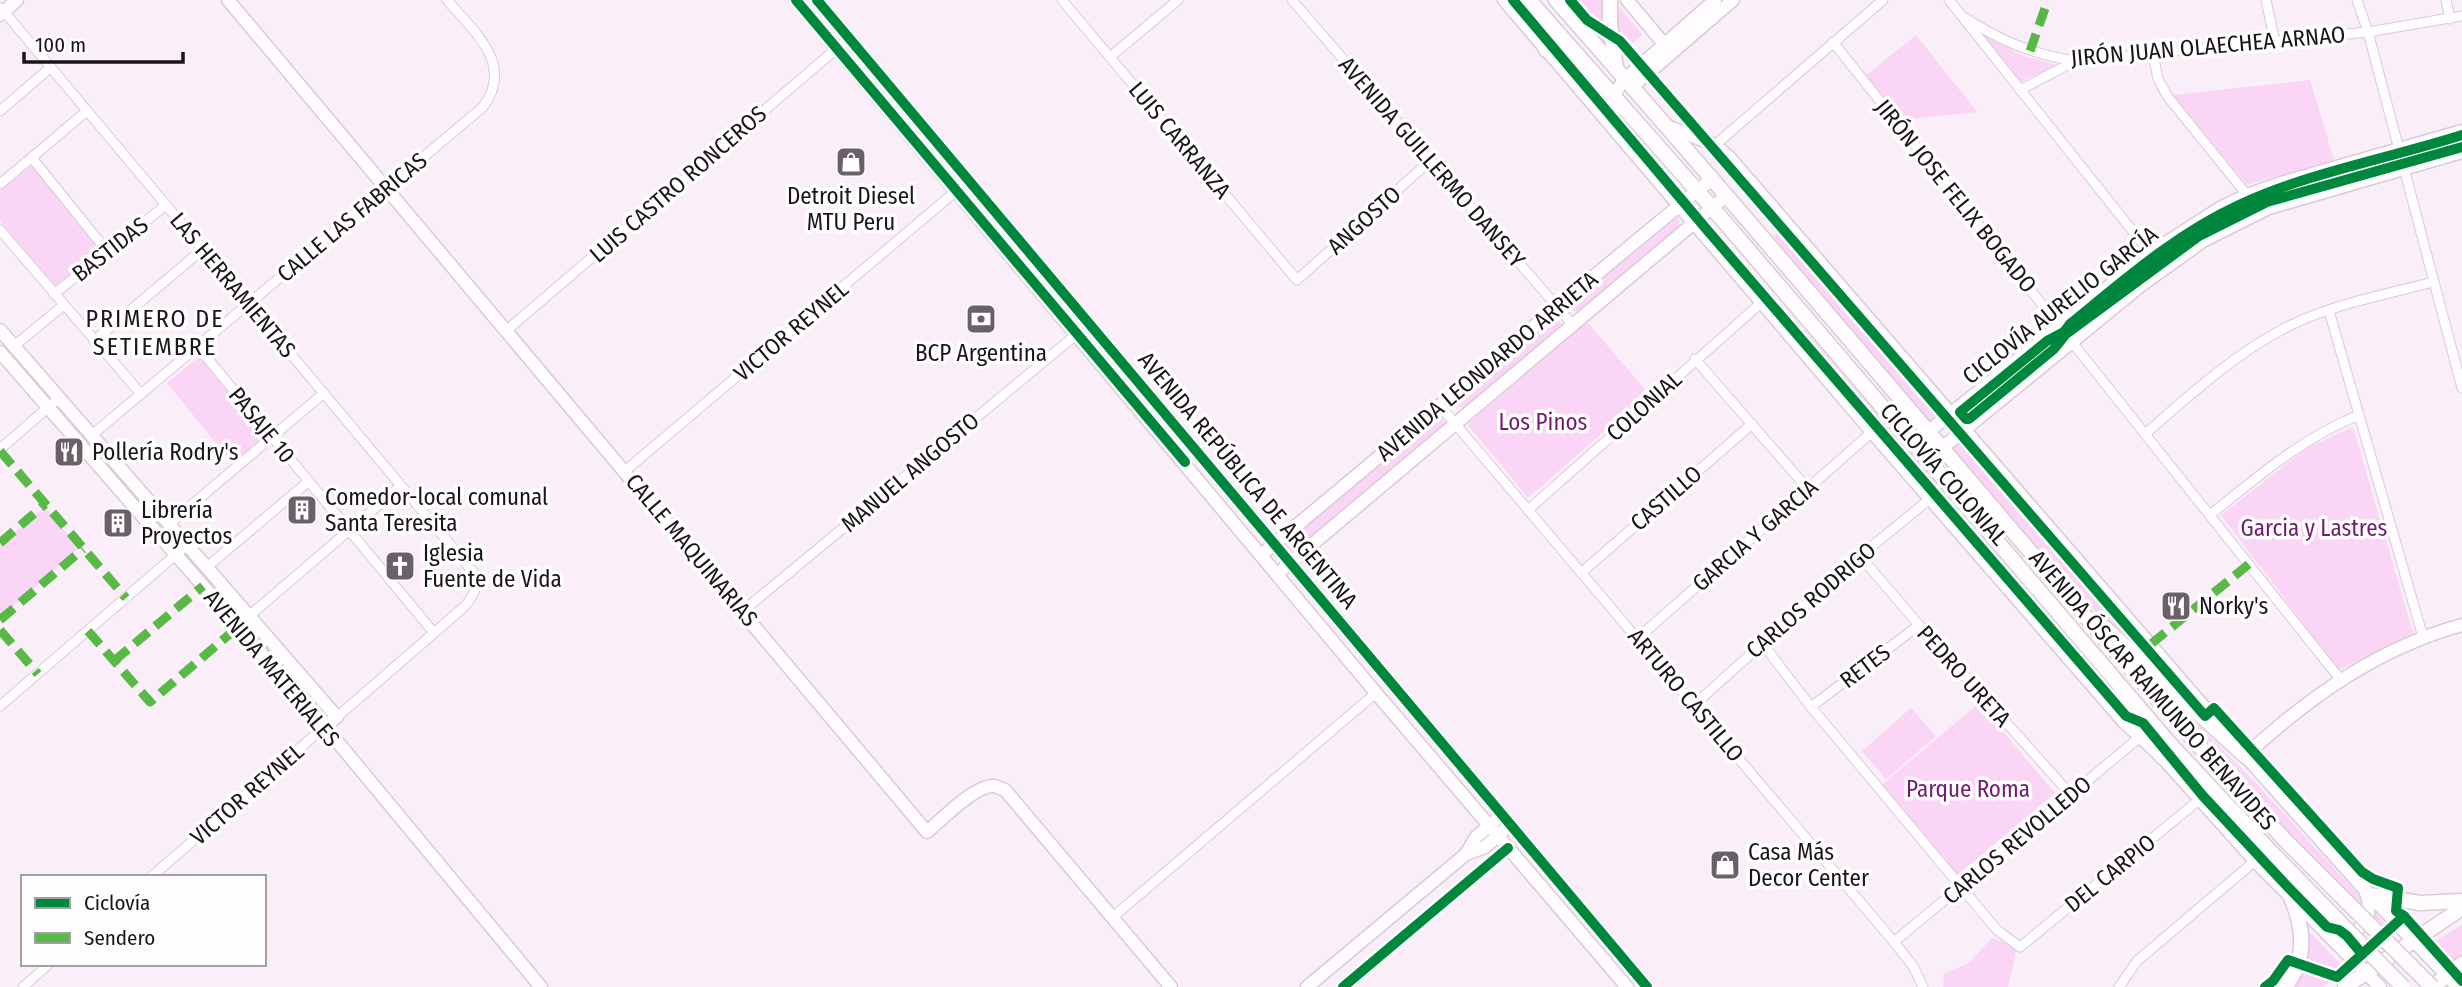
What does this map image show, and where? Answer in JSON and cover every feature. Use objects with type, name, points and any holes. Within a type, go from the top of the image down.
[{"type":"main road","points":[[1,11],[17,0]]},
{"type":"main road","name":"CALLE MAQUINARIAS","points":[[228,0],[927,832],[973,793],[995,785],[1004,790],[1171,987]]},
{"type":"main road","name":"AVENIDA REPÚBLICA DE ARGENTINA","points":[[796,0],[1376,693],[1627,987]]},
{"type":"main road","name":"AVENIDA REPÚBLICA DE ARGENTINA","points":[[817,0],[1647,987]]},
{"type":"main road","name":"AVENIDA ÓSCAR RAIMUNDO BENAVIDES","points":[[1504,0],[1872,432],[2140,737],[2162,757],[2291,898],[2380,987]]},
{"type":"main road","points":[[1527,0],[1546,50]]},
{"type":"main road","name":"AVENIDA ÓSCAR RAIMUNDO BENAVIDES","points":[[1527,0],[1712,208],[2178,752],[2403,987]]},
{"type":"main road","name":"AVENIDA ÓSCAR RAIMUNDO BENAVIDES","points":[[1556,0],[1713,178],[1782,263],[2221,772],[2432,987]]},
{"type":"main road","points":[[1610,0],[1611,34],[1624,78]]},
{"type":"main road","points":[[1627,0],[1664,44]]},
{"type":"main road","points":[[1609,122],[1615,97],[1624,78],[1715,0]]},
{"type":"main road","points":[[1624,78],[1733,0]]},
{"type":"main road","name":"AVENIDA ÓSCAR RAIMUNDO BENAVIDES","points":[[1667,126],[1715,145],[1729,157],[2245,756],[2367,893],[2452,982]]},
{"type":"main road","points":[[1928,432],[2150,253],[2196,222],[2247,195],[2281,183],[2462,131]]},
{"type":"main road","points":[[1942,448],[2175,259],[2223,229],[2282,204],[2462,152]]},
{"type":"main road","name":"AVENIDA LEONDARDO ARRIETA","points":[[1262,554],[1713,178]]},
{"type":"main road","name":"AVENIDA LEONDARDO ARRIETA","points":[[1277,573],[1727,195]]},
{"type":"main road","name":"AVENIDA MATERIALES","points":[[0,330],[337,717]]},
{"type":"main road","name":"AVENIDA MATERIALES","points":[[0,352],[324,727],[541,987]]},
{"type":"main road","points":[[2068,597],[2112,633],[2245,756],[2340,678],[2398,647],[2462,625]]},
{"type":"main road","points":[[2071,625],[2162,757]]},
{"type":"main road","name":"VICTOR REYNEL","points":[[324,727],[337,717]]},
{"type":"main road","points":[[1307,987],[1466,854],[1470,844],[1494,831],[1507,820]]},
{"type":"main road","points":[[2325,933],[2343,936],[2362,927],[2369,912],[2367,893],[2420,903],[2462,901]]},
{"type":"main road","points":[[2285,987],[2299,964],[2302,951],[2299,919],[2291,898]]},
{"type":"main road","points":[[2345,987],[2462,908]]},
{"type":"main road","points":[[2432,987],[2452,982],[2462,964]]},
{"type":"street","name":"CALLE LAS FABRICAS","points":[[92,435],[483,107],[493,91],[495,72],[489,51],[447,0]]},
{"type":"street","name":"LUIS CARRANZA","points":[[1062,0],[1297,280]]},
{"type":"street","points":[[1110,57],[1178,0]]},
{"type":"street","name":"AVENIDA GUILLERMO DANSEY","points":[[1292,0],[1572,324]]},
{"type":"street","points":[[1715,145],[1883,0]]},
{"type":"street","points":[[1949,0],[2150,253]]},
{"type":"street","points":[[2266,0],[2274,42]]},
{"type":"street","points":[[2357,0],[2368,32],[2462,388]]},
{"type":"street","points":[[2446,0],[2450,19]]},
{"type":"street","name":"LAS HERRAMIENTAS","points":[[1,11],[51,67],[466,563]]},
{"type":"street","name":"JIRÓN JUAN OLAECHEA ARNAO","points":[[1962,16],[1996,38],[2030,51],[2075,61],[2368,32],[2462,16]]},
{"type":"street","name":"LUIS CASTRO RONCEROS","points":[[507,330],[849,38]]},
{"type":"street","name":"JIRÓN JOSE FELIX BOGADO","points":[[1833,42],[2340,678]]},
{"type":"street","points":[[2153,54],[2158,79],[2168,97],[2247,195]]},
{"type":"street","points":[[2021,90],[2075,61]]},
{"type":"street","points":[[0,111],[51,67]]},
{"type":"street","points":[[0,184],[87,111]]},
{"type":"street","points":[[32,158],[107,251]]},
{"type":"street","name":"ANGOSTO","points":[[1297,280],[1431,160]]},
{"type":"street","name":"VICTOR REYNEL","points":[[625,471],[957,191]]},
{"type":"street","name":"BASTIDAS","points":[[54,294],[166,205]]},
{"type":"street","points":[[0,230],[141,394]]},
{"type":"street","points":[[94,341],[203,249]]},
{"type":"street","points":[[2145,433],[2230,362],[2296,323],[2433,282]]},
{"type":"street","name":"COLONIAL","points":[[1528,510],[1762,302]]},
{"type":"street","points":[[14,346],[64,305]]},
{"type":"street","points":[[2329,311],[2423,637]]},
{"type":"street","name":"MANUEL ANGOSTO","points":[[743,611],[1077,334]]},
{"type":"street","name":"PASAJE 10","points":[[198,346],[434,633]]},
{"type":"street","points":[[1695,359],[1808,489]]},
{"type":"street","points":[[169,524],[324,393]]},
{"type":"street","points":[[0,449],[60,398]]},
{"type":"street","name":"ARTURO CASTILLO","points":[[1441,407],[1894,942],[1913,966],[1923,987]]},
{"type":"street","points":[[2210,514],[2306,441],[2331,426],[2359,415]]},
{"type":"street","name":"CASTILLO","points":[[1581,573],[1752,424]]},
{"type":"street","name":"GARCIA Y GARCIA","points":[[1638,638],[1872,432]]},
{"type":"street","points":[[207,567],[309,481]]},
{"type":"street","points":[[249,616],[401,486]]},
{"type":"street","name":"CARLOS RODRIGO","points":[[1694,705],[1860,556],[1931,498]]},
{"type":"street","points":[[0,706],[187,545]]},
{"type":"street","name":"PEDRO URETA","points":[[1860,556],[2071,795]]},
{"type":"street","name":"VICTOR REYNEL","points":[[337,717],[473,598],[475,574],[466,563]]},
{"type":"street","name":"RETES","points":[[1811,707],[1919,625]]},
{"type":"street","points":[[1762,643],[1811,707],[1962,886]]},
{"type":"street","points":[[1113,917],[1376,693]]},
{"type":"street","name":"VICTOR REYNEL","points":[[153,875],[324,727]]},
{"type":"street","name":"CARLOS REVOLLEDO","points":[[1894,942],[2140,737]]},
{"type":"street","name":"DEL CARPIO","points":[[1962,886],[1997,930],[2020,947],[2199,800]]},
{"type":"street","points":[[2119,987],[2137,961],[2255,860]]},
{"type":"street","points":[[23,987],[48,966]]},
{"type":"green space","points":[[1565,0],[1613,0],[1642,34],[1624,52],[1609,51]]},
{"type":"green space","points":[[1979,30],[2020,55],[2057,65],[2021,82]]},
{"type":"green space","points":[[1916,35],[1977,112],[1899,120],[1864,77]]},
{"type":"green space","points":[[2310,80],[2334,160],[2247,185],[2173,95]]},
{"type":"green space","points":[[29,158],[102,249],[56,287],[0,221],[0,182]]},
{"type":"green space","points":[[2386,158],[2389,168],[2248,210],[2160,264],[2078,327],[2074,322],[2153,257],[2207,223],[2295,186]]},
{"type":"green space","points":[[1676,216],[1680,221],[1679,226],[1576,313],[1568,303]]},
{"type":"green space","points":[[1777,232],[1786,233],[1940,410],[1929,422],[1774,238]]},
{"type":"green space","points":[[1728,243],[1951,497],[1943,504],[1723,249]]},
{"type":"green space","points":[[1553,316],[1562,324],[1560,327],[1463,409],[1455,404],[1454,400]]},
{"type":"green space","name":"Los Pinos","points":[[1587,322],[1648,393],[1528,498],[1467,424]]},
{"type":"green space","points":[[2055,339],[2059,345],[1970,417],[1965,411]]},
{"type":"green space","points":[[201,355],[267,437],[233,464],[167,383]]},
{"type":"green space","points":[[1438,414],[1447,424],[1290,556],[1282,547],[1284,545]]},
{"type":"green space","name":"Garcia y Lastres","points":[[2353,427],[2413,633],[2339,670],[2221,515],[2307,448]]},
{"type":"green space","points":[[1959,440],[1964,440],[2185,696],[2123,641],[2025,537],[1953,452]]},
{"type":"green space","points":[[45,507],[79,548],[0,618],[0,545]]},
{"type":"green space","points":[[1986,536],[2059,619],[2114,701],[1978,545]]},
{"type":"green space","points":[[185,552],[321,707],[314,713],[178,557]]},
{"type":"green space","points":[[2165,692],[2252,779],[2393,932],[2390,934],[2298,843]]},
{"type":"green space","name":"Parque Roma","points":[[1979,703],[2055,793],[1958,875],[1882,785]]},
{"type":"green space","points":[[1911,708],[1936,736],[1886,779],[1862,751]]},
{"type":"green space","points":[[2462,925],[2462,957],[2456,964],[2435,941]]},
{"type":"green space","points":[[2304,926],[2348,972],[2322,987],[2290,987]]},
{"type":"green space","points":[[1992,938],[2017,947],[2008,987],[1943,987],[1944,974],[1970,962]]},
{"type":"marked path","points":[[2030,51],[2048,0]]},
{"type":"marked path","points":[[0,451],[126,598]]},
{"type":"marked path","points":[[0,543],[45,504]]},
{"type":"marked path","points":[[0,620],[83,549]]},
{"type":"marked path","points":[[2151,644],[2249,564]]},
{"type":"marked path","points":[[114,661],[203,586]]},
{"type":"marked path","points":[[88,631],[150,702],[238,627]]},
{"type":"marked path","points":[[0,630],[38,674]]},
{"type":"cycle path","points":[[796,0],[1185,462]]},
{"type":"cycle path","points":[[817,0],[1647,987]]},
{"type":"cycle path","name":"CICLOVÍA COLONIAL","points":[[1513,0],[1708,231],[2126,716],[2143,723],[2203,796],[2286,885],[2327,927],[2339,930],[2347,936],[2362,954]]},
{"type":"cycle path","points":[[1570,0],[1587,20],[1620,41],[2205,716],[2214,708],[2362,872],[2398,888],[2396,911],[2404,916]]},
{"type":"cycle path","name":"CICLOVÍA AURELIO GARCÍA","points":[[2462,135],[2292,184],[2216,217],[2151,259],[2070,324],[2064,332],[2047,341],[1960,412],[1969,419],[2054,349],[2066,334],[2199,236],[2267,202],[2462,147]]},
{"type":"cycle path","points":[[1343,987],[1508,848]]},
{"type":"cycle path","points":[[2265,987],[2273,981],[2288,960],[2337,977],[2404,916],[2462,981]]},
{"type":"place","name":"Detroit Diesel MTU Peru","points":[[851,162]]},
{"type":"place","name":"BCP Argentina","points":[[981,319]]},
{"type":"place","name":"Pollería Rodry's","points":[[69,452]]},
{"type":"place","name":"Comedor-local comunal Santa Teresita","points":[[302,510]]},
{"type":"place","name":"Librería Proyectos","points":[[118,523]]},
{"type":"place","name":"Iglesia Fuente de Vida","points":[[400,566]]},
{"type":"place","name":"Norky's","points":[[2176,606]]},
{"type":"place","name":"Casa Más Decor Center","points":[[1725,865]]},
{"type":"district","name":"PRIMERO DE SETIEMBRE","points":[[155,333]]}]
